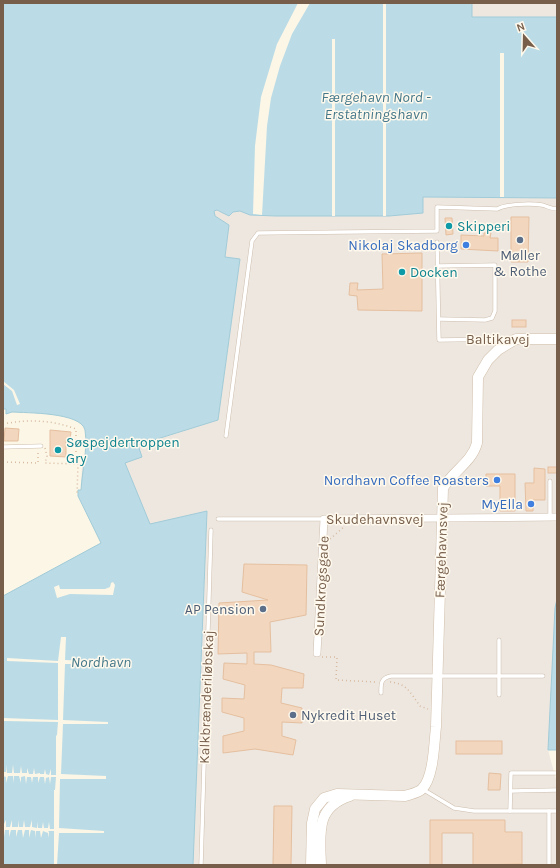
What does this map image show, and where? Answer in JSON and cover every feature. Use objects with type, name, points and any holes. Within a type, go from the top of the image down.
[{"type":"street","name":"Baltikavej","points":[[516,339],[557,339]]},
{"type":"street","name":"Færgehavnsvej","points":[[422,789],[429,776],[431,766],[436,709],[443,488],[450,476],[470,459],[475,452],[477,443],[478,377],[488,360],[498,350],[516,339]]},
{"type":"street","name":"Skudehavnsvej","points":[[324,519],[554,517]]},
{"type":"street","name":"Sundkrogsgade","points":[[317,653],[324,519]]},
{"type":"street","points":[[311,865],[312,823],[315,809],[324,798],[337,794],[405,796],[415,794],[422,789]]},
{"type":"street","points":[[321,865],[322,819],[332,805],[341,799],[352,795]]},
{"type":"lane","points":[[226,436],[252,241],[258,233],[437,231],[437,207],[497,209],[505,205],[542,205],[551,209],[557,209]]},
{"type":"lane","points":[[437,242],[439,319],[486,320],[492,318],[495,311],[495,265],[438,266]]},
{"type":"lane","name":"Baltikavej","points":[[439,319],[439,340],[516,339]]},
{"type":"lane","points":[[3,447],[41,446]]},
{"type":"lane","points":[[550,481],[554,517]]},
{"type":"lane","name":"Skudehavnsvej","points":[[218,519],[324,519]]},
{"type":"lane","name":"Kalkbrænderiløbskaj","points":[[201,865],[211,530]]},
{"type":"lane","points":[[499,695],[500,640]]},
{"type":"lane","points":[[381,693],[381,682],[384,678],[391,676],[543,676]]},
{"type":"lane","points":[[510,811],[511,773],[557,773]]},
{"type":"lane","points":[[422,789],[454,808],[474,811],[557,811]]},
{"type":"lane","points":[[510,791],[557,790]]},
{"type":"lane","points":[[549,811],[549,865]]},
{"type":"path","points":[[3,424],[29,420],[48,421],[76,429],[76,464],[78,464],[77,496]]},
{"type":"path","points":[[3,462],[38,463],[37,452],[41,446],[44,447],[46,451],[45,463],[76,464]]},
{"type":"path","points":[[322,546],[352,519]]},
{"type":"path","points":[[317,653],[323,657],[337,657],[336,680],[397,682],[410,690],[420,706],[424,709],[436,709]]},
{"type":"shaded area","points":[[472,3],[557,3],[557,17],[472,17]]},
{"type":"shaded area","points":[[423,197],[557,198],[557,599],[548,750],[557,783],[557,865],[193,865],[207,511],[150,524],[78,496],[78,490],[81,490],[82,466],[218,420],[240,259],[225,257],[229,225],[215,216],[213,213],[215,210],[220,212],[243,211],[250,215],[276,216],[389,216],[423,213]]},
{"type":"water","points":[[3,3],[472,3],[472,17],[557,17],[557,198],[423,197],[423,213],[389,216],[276,216],[250,215],[240,211],[233,212],[229,216],[217,210],[214,211],[215,216],[229,225],[225,257],[240,259],[218,420],[138,445],[142,457],[125,463],[150,524],[207,511],[193,865],[3,865],[3,596],[101,543],[78,496],[78,490],[81,490],[86,445],[85,430],[81,424],[64,417],[40,413],[12,412],[6,414],[6,409],[3,409]]},
{"type":"water","points":[[557,599],[557,750],[548,750],[555,608]]},
{"type":"pier","points":[[298,3],[310,3],[292,34],[280,66],[271,98],[267,126],[262,215],[253,214],[255,146],[261,97],[277,44]]},
{"type":"pier","points":[[383,3],[386,3],[386,216],[383,216]]},
{"type":"pier","points":[[332,39],[335,39],[335,216],[332,216]]},
{"type":"pier","points":[[500,53],[504,53],[504,197],[500,197]]},
{"type":"pier","points":[[3,381],[14,390],[20,404],[17,405],[12,391],[3,384]]},
{"type":"pier","points":[[113,582],[115,585],[113,595],[70,594],[57,598],[54,587],[59,585],[60,589],[105,589],[110,587],[111,583]]},
{"type":"pier","points":[[61,637],[66,637],[65,660],[110,662],[109,664],[65,664],[63,720],[108,722],[108,724],[63,724],[61,774],[106,776],[106,779],[60,779],[59,828],[104,831],[104,833],[59,833],[57,865],[54,865],[54,831],[48,831],[49,838],[48,833],[43,831],[41,838],[40,831],[36,831],[35,838],[35,831],[31,830],[29,838],[29,830],[25,830],[23,838],[22,830],[18,830],[16,837],[16,830],[11,830],[9,837],[9,830],[5,830],[4,837],[3,826],[6,820],[6,827],[10,827],[12,820],[12,827],[18,827],[19,820],[19,827],[23,827],[24,820],[25,827],[30,827],[32,820],[32,827],[37,828],[38,822],[38,828],[42,828],[43,822],[44,828],[48,828],[49,822],[50,829],[54,829],[54,790],[56,777],[51,777],[50,784],[49,777],[46,778],[45,784],[44,777],[40,777],[38,783],[38,777],[33,777],[32,783],[31,777],[27,777],[26,784],[25,776],[21,777],[21,783],[19,776],[14,776],[13,783],[13,776],[8,776],[6,783],[6,777],[3,776],[3,772],[6,772],[6,765],[7,773],[12,773],[13,765],[14,773],[20,773],[21,766],[22,773],[27,773],[27,768],[29,774],[33,774],[34,768],[35,774],[44,774],[45,769],[46,774],[49,775],[51,769],[51,775],[56,775],[56,736],[58,722],[3,721],[3,718],[58,720],[58,663],[7,661],[7,658],[58,661]]},
{"type":"building","points":[[511,217],[529,217],[528,262],[511,262]]},
{"type":"building","name":"Skipperi","points":[[445,218],[452,218],[453,234],[446,235]]},
{"type":"building","points":[[484,233],[491,233],[490,238],[498,238],[498,251],[461,249],[461,235],[484,236]]},
{"type":"building","name":"Docken","points":[[422,253],[422,311],[358,310],[357,296],[349,295],[350,283],[358,283],[357,290],[383,289],[382,254]]},
{"type":"building","points":[[512,320],[526,320],[526,327],[512,327]]},
{"type":"building","points":[[5,428],[19,429],[18,441],[4,441]]},
{"type":"building","points":[[50,430],[71,432],[70,440],[66,440],[66,457],[50,456]]},
{"type":"building","points":[[548,467],[557,467],[557,473],[548,473]]},
{"type":"building","points":[[534,468],[545,469],[545,500],[533,500],[533,511],[526,511],[525,483],[534,483]]},
{"type":"building","points":[[486,474],[515,474],[515,511],[500,511],[500,486],[486,486]]},
{"type":"building","points":[[244,564],[307,565],[306,615],[270,622],[271,652],[254,652],[254,664],[271,665],[304,674],[303,688],[282,688],[281,703],[302,708],[302,723],[282,722],[282,736],[296,740],[293,755],[255,749],[223,753],[223,736],[244,731],[244,718],[222,712],[222,698],[244,699],[245,685],[223,679],[224,663],[247,664],[247,653],[218,654],[219,603],[268,600],[242,592]]},
{"type":"building","points":[[456,741],[502,741],[502,754],[456,754]]},
{"type":"building","points":[[489,773],[501,774],[500,790],[488,790]]},
{"type":"building","points":[[274,806],[292,806],[291,865],[273,865]]},
{"type":"building","points":[[430,820],[505,820],[505,832],[522,832],[522,864],[473,865],[473,833],[442,833],[442,865],[430,865]]},
{"type":"place","name":"Skipperi","points":[[449,226]]},
{"type":"place","name":"Møller & Rothe","points":[[520,240]]},
{"type":"place","name":"Nikolaj Skadborg","points":[[466,245]]},
{"type":"place","name":"Docken","points":[[402,272]]},
{"type":"place","name":"Søspejdertroppen Gry","points":[[58,450]]},
{"type":"place","name":"Nordhavn Coffee Roasters","points":[[497,480]]},
{"type":"place","name":"MyElla","points":[[531,504]]},
{"type":"place","name":"AP Pension","points":[[263,609]]},
{"type":"place","name":"Nykredit Huset","points":[[293,715]]},
{"type":"water label","name":"Færgehavn Nord - Erstatningshavn","points":[[376,106]]},
{"type":"water label","name":"Nordhavn","points":[[101,662]]}]
